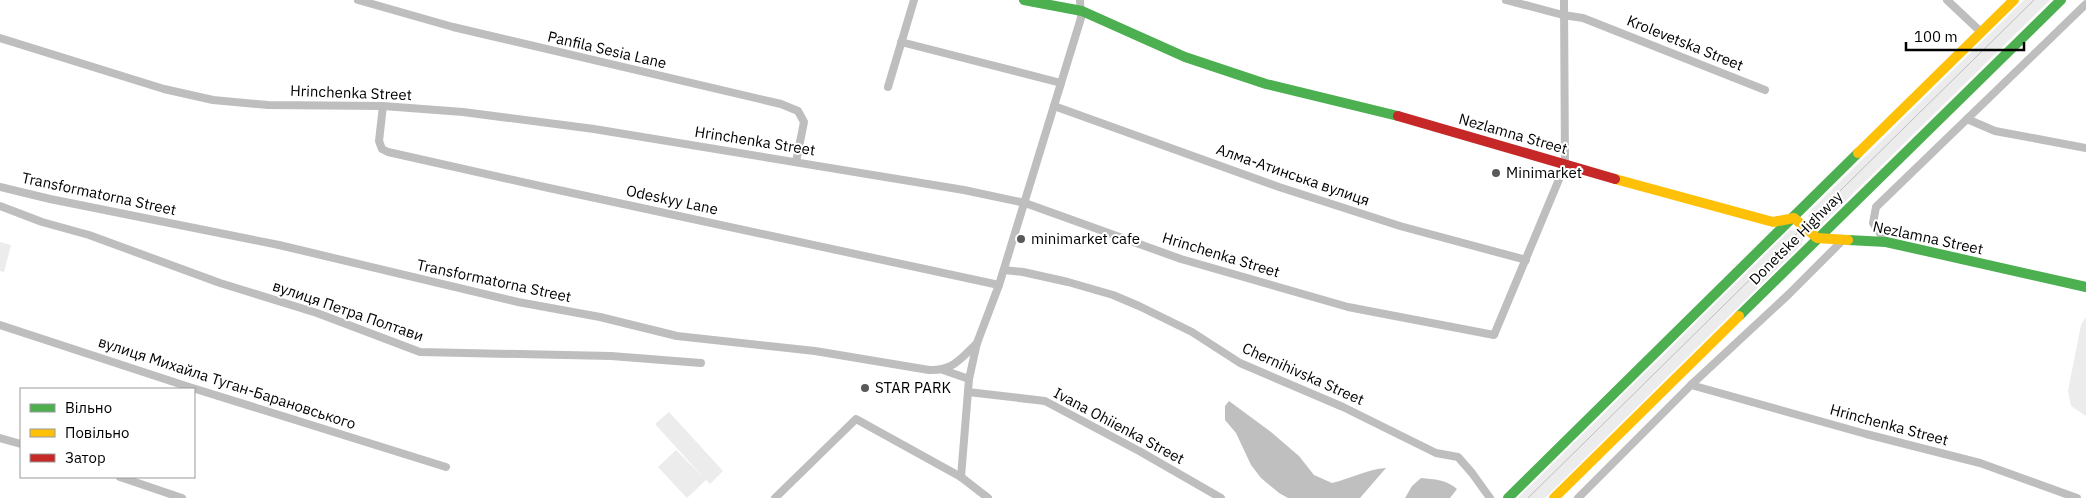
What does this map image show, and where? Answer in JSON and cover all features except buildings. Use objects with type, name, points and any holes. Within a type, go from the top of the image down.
[{"type":"main road","name":"Nezlamna Street","points":[[1024,0],[1082,11],[1185,57],[1266,84],[1402,117],[1565,165],[1773,222],[1794,218]]},
{"type":"main road","name":"Donetske Highway","points":[[1508,498],[2014,0]]},
{"type":"main road","name":"Donetske Highway","points":[[1554,498],[2061,0]]},
{"type":"main road","points":[[1794,218],[1818,238]]},
{"type":"main road","name":"Nezlamna Street","points":[[1818,238],[1886,242],[2086,287]]},
{"type":"street","name":"Panfila Sesia Lane","points":[[358,0],[453,27],[781,104],[798,111],[804,122],[796,162]]},
{"type":"street","points":[[888,88],[914,0]]},
{"type":"street","points":[[961,477],[969,379],[977,343],[1004,270],[1081,18],[1080,0]]},
{"type":"street","name":"Krolevetska Street","points":[[1506,0],[1563,15],[1583,18],[1765,90]]},
{"type":"street","points":[[1526,260],[1565,165],[1564,0]]},
{"type":"street","points":[[1947,0],[1980,32]]},
{"type":"street","points":[[1886,242],[1873,223],[1876,207],[2086,4]]},
{"type":"street","name":"Hrinchenka Street","points":[[0,38],[164,89],[213,100],[268,104],[384,106],[463,112],[594,129],[964,190],[1025,203],[1180,259],[1348,307],[1494,335],[1526,260]]},
{"type":"street","points":[[901,42],[1061,83]]},
{"type":"street","name":"Odeskyy Lane","points":[[384,106],[379,141],[382,149],[388,152],[999,285]]},
{"type":"street","name":"Алма-Атинська вулиця","points":[[1054,106],[1279,187],[1400,226],[1526,260]]},
{"type":"street","points":[[1966,119],[1994,131],[2086,148]]},
{"type":"street","name":"Transformatorna Street","points":[[0,187],[279,245],[518,302],[600,317],[676,336],[805,350],[942,370],[969,379]]},
{"type":"street","name":"вулиця Петра Полтави","points":[[0,206],[42,222],[89,235],[220,283],[316,313],[420,352],[605,356],[701,363]]},
{"type":"street","points":[[1578,498],[1691,385],[1789,294],[1844,239]]},
{"type":"street","name":"Chernihivska Street","points":[[1004,270],[1023,272],[1068,282],[1113,295],[1139,306],[1192,332],[1240,363],[1343,407],[1436,453],[1458,457],[1490,498]]},
{"type":"street","name":"вулиця Михайла Туган-Барановського","points":[[0,325],[192,388]]},
{"type":"street","points":[[942,370],[954,364],[977,343]]},
{"type":"street","name":"Hrinchenka Street","points":[[1691,385],[1866,434],[1980,463],[2077,498]]},
{"type":"street","name":"вулиця Михайла Туган-Барановського","points":[[195,389],[446,467]]},
{"type":"street","name":"Ivana Ohiienka Street","points":[[968,392],[1045,401],[1141,452],[1221,498]]},
{"type":"street","points":[[775,498],[856,419],[961,477],[988,498]]},
{"type":"street","points":[[0,438],[20,444]]},
{"type":"street","points":[[123,478],[182,498]]},
{"type":"shaded area","points":[[2024,0],[2050,0],[1822,224],[1818,225],[1812,222],[1808,216],[1810,211]]},
{"type":"shaded area","points":[[1790,230],[1797,231],[1803,237],[1802,244],[1545,498],[1518,498]]},
{"type":"shaded area","points":[[0,242],[11,245],[4,272],[0,271]]},
{"type":"shaded area","points":[[2086,317],[2086,416],[2071,406],[2068,391],[2081,325]]},
{"type":"shaded area","points":[[1229,401],[1271,432],[1299,456],[1314,475],[1332,483],[1372,470],[1386,468],[1360,498],[1288,498],[1261,478],[1251,465],[1236,433],[1225,420],[1225,406]]},
{"type":"shaded area","points":[[669,412],[723,471],[710,484],[706,480],[687,498],[658,467],[676,450],[704,478],[655,424]]},
{"type":"shaded area","points":[[1421,478],[1445,482],[1457,489],[1450,498],[1405,498],[1412,486]]},
{"type":"tram line","points":[[1528,498],[2034,0]]},
{"type":"traffic: fast","points":[[1024,0],[1082,11],[1185,57],[1266,84],[1398,116]]},
{"type":"traffic: fast","points":[[1739,316],[2061,0]]},
{"type":"traffic: fast","points":[[1508,498],[1858,153]]},
{"type":"traffic: fast","points":[[1848,240],[1886,242],[2086,287]]},
{"type":"traffic: slow","points":[[1858,153],[2014,0]]},
{"type":"traffic: slow","points":[[1615,179],[1773,222],[1794,218],[1817,238],[1848,240]]},
{"type":"traffic: slow","points":[[1554,498],[1739,316]]},
{"type":"traffic: jam","points":[[1398,116],[1615,179]]},
{"type":"place","name":"Minimarket","points":[[1496,173]]},
{"type":"place","name":"minimarket cafe","points":[[1021,239]]},
{"type":"place","name":"STAR PARK","points":[[865,388]]}]
